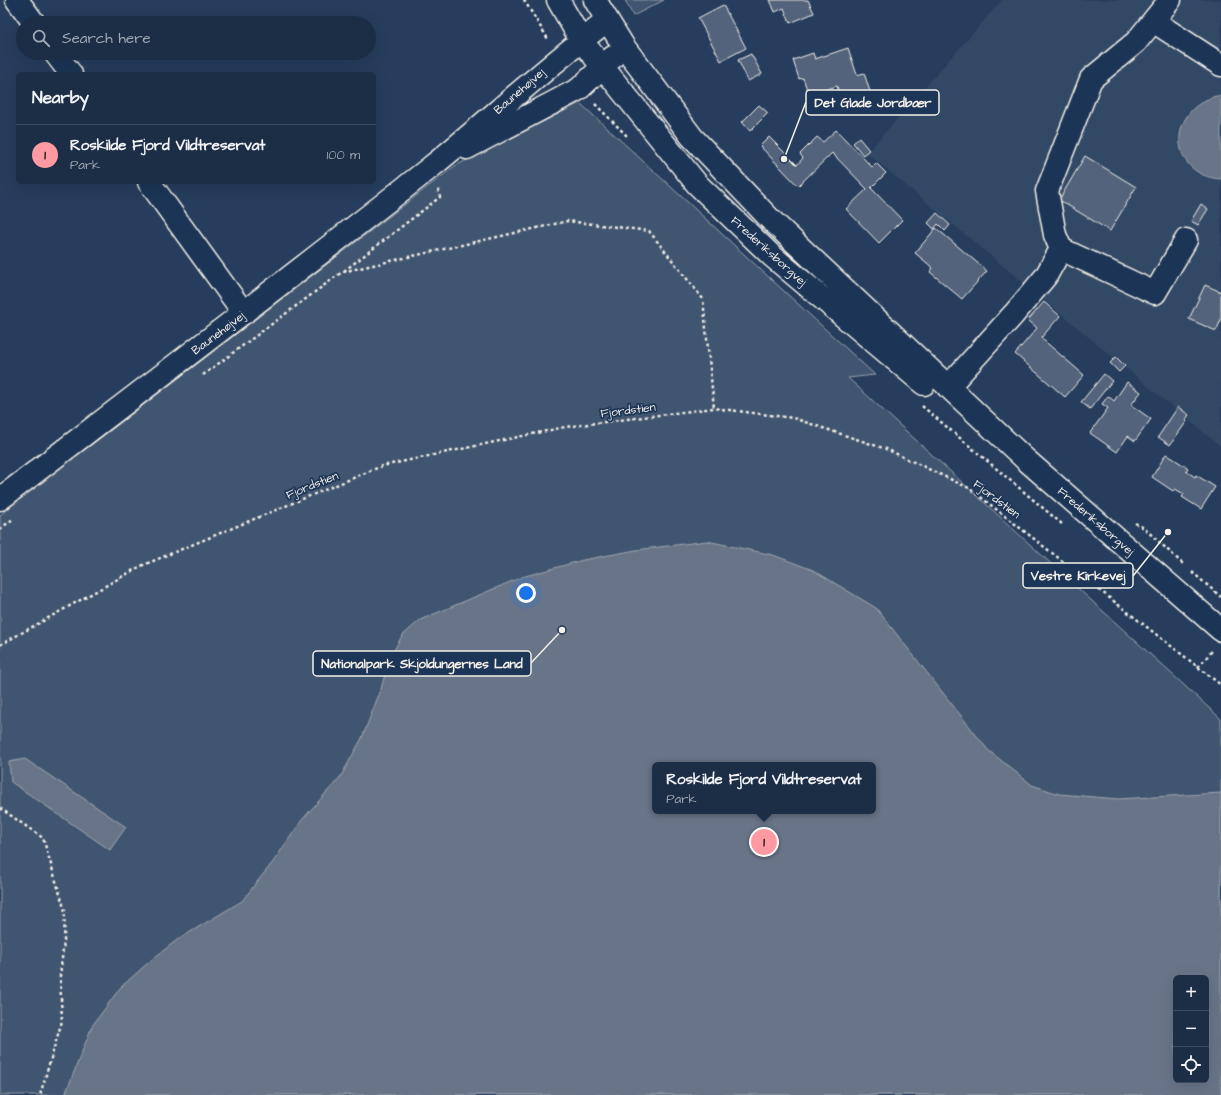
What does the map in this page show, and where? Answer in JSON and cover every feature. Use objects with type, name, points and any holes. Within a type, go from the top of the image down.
[{"type":"street","points":[[17,0],[29,16]]},
{"type":"street","name":"Frederiksborgvej","points":[[558,0],[581,40],[697,184],[772,256],[933,391],[1025,460]]},
{"type":"street","name":"Frederiksborgvej","points":[[595,0],[624,47],[692,136],[770,219],[948,388],[1218,639]]},
{"type":"street","points":[[1170,0],[1136,42],[1091,80],[1047,191],[1055,235],[1061,249],[1155,293],[1186,240]]},
{"type":"street","name":"Baunehøjvej","points":[[0,499],[244,313],[433,165],[581,40],[608,21]]},
{"type":"street","points":[[1153,21],[1221,65]]},
{"type":"street","name":"Baunehøjvej","points":[[433,165],[579,89],[624,47]]},
{"type":"street","points":[[60,60],[69,72]]},
{"type":"street","points":[[150,184],[244,313]]},
{"type":"street","points":[[948,388],[1046,276],[1061,249]]},
{"type":"path","points":[[201,376],[342,272],[440,197],[433,165]]},
{"type":"path","points":[[342,272],[568,221],[649,231],[704,299],[714,408]]},
{"type":"path","name":"Fjordstien","points":[[0,645],[141,566],[382,466],[565,427],[714,408],[792,418],[886,449],[969,488],[1221,685]]},
{"type":"path","points":[[0,529],[18,515]]},
{"type":"path","points":[[1198,667],[1218,639]]},
{"type":"path","points":[[0,808],[43,838],[65,911],[64,941],[60,976],[62,1021],[40,1095]]},
{"type":"shaded area","points":[[625,0],[664,0],[633,16]]},
{"type":"shaded area","points":[[1002,0],[1221,0],[1221,447],[867,153]]},
{"type":"shaded area","points":[[1216,96],[1221,96],[1221,179],[1204,175],[1191,167],[1183,155],[1180,142],[1181,128],[1188,115],[1199,104]]},
{"type":"shaded area","points":[[580,103],[875,375],[848,378],[1221,719],[1221,1095],[0,1095],[0,515],[455,166]]},
{"type":"shaded area","points":[[707,541],[773,555],[813,570],[876,608],[988,750],[1032,785],[1059,794],[1118,799],[1221,793],[1221,1095],[65,1095],[92,1026],[120,988],[150,961],[177,940],[242,901],[273,862],[302,820],[341,776],[362,738],[381,689],[389,659],[402,636],[420,620],[522,577],[583,560],[636,550]]},
{"type":"shaded area","points":[[25,759],[126,827],[110,850],[11,782],[9,762]]},
{"type":"building","points":[[770,0],[808,0],[814,13],[790,23],[784,8],[775,12]]},
{"type":"building","points":[[723,5],[746,48],[721,61],[698,18]]},
{"type":"building","points":[[848,48],[857,75],[864,73],[873,101],[845,110],[837,86],[809,95],[803,78],[799,79],[793,60],[813,53],[815,59]]},
{"type":"building","points":[[751,54],[762,74],[748,81],[738,60]]},
{"type":"building","points":[[759,105],[768,113],[750,131],[742,122]]},
{"type":"building","points":[[836,130],[872,167],[876,163],[886,173],[871,188],[902,220],[879,243],[846,209],[867,189],[832,153],[798,186],[760,146],[769,137],[797,165],[803,158],[800,154],[817,137],[823,142]]},
{"type":"building","points":[[859,138],[869,150],[863,155],[853,143]]},
{"type":"building","points":[[1085,156],[1136,187],[1110,231],[1059,200]]},
{"type":"building","points":[[1201,204],[1208,209],[1198,225],[1191,221]]},
{"type":"building","points":[[937,213],[950,225],[945,231],[938,224],[934,229],[928,223]]},
{"type":"building","points":[[936,228],[987,271],[962,299],[930,272],[933,268],[915,253]]},
{"type":"building","points":[[1205,285],[1221,292],[1221,320],[1216,331],[1189,319]]},
{"type":"building","points":[[1044,302],[1060,316],[1041,338],[1084,375],[1065,397],[1015,354],[1037,328],[1028,320]]},
{"type":"building","points":[[1116,357],[1125,366],[1119,372],[1110,363]]},
{"type":"building","points":[[1104,374],[1112,381],[1090,409],[1081,402]]},
{"type":"building","points":[[1127,382],[1141,392],[1131,405],[1151,419],[1135,441],[1128,436],[1117,452],[1090,433],[1108,408],[1102,404],[1108,396],[1114,401]]},
{"type":"building","points":[[1178,407],[1189,415],[1185,420],[1187,421],[1170,445],[1158,437]]},
{"type":"building","points":[[1166,454],[1188,468],[1186,471],[1195,477],[1196,475],[1215,487],[1201,509],[1182,497],[1184,494],[1175,489],[1173,491],[1152,477]]},
{"type":"place","name":"Det Glade Jordbær","points":[[784,159]]},
{"type":"place","name":"Vestre Kirkevej","points":[[1168,532]]},
{"type":"place","name":"Nationalpark Skjoldungernes Land","points":[[562,630]]},
{"type":"place","name":"Roskilde Fjord Vildtreservat","points":[[764,842]]}]
